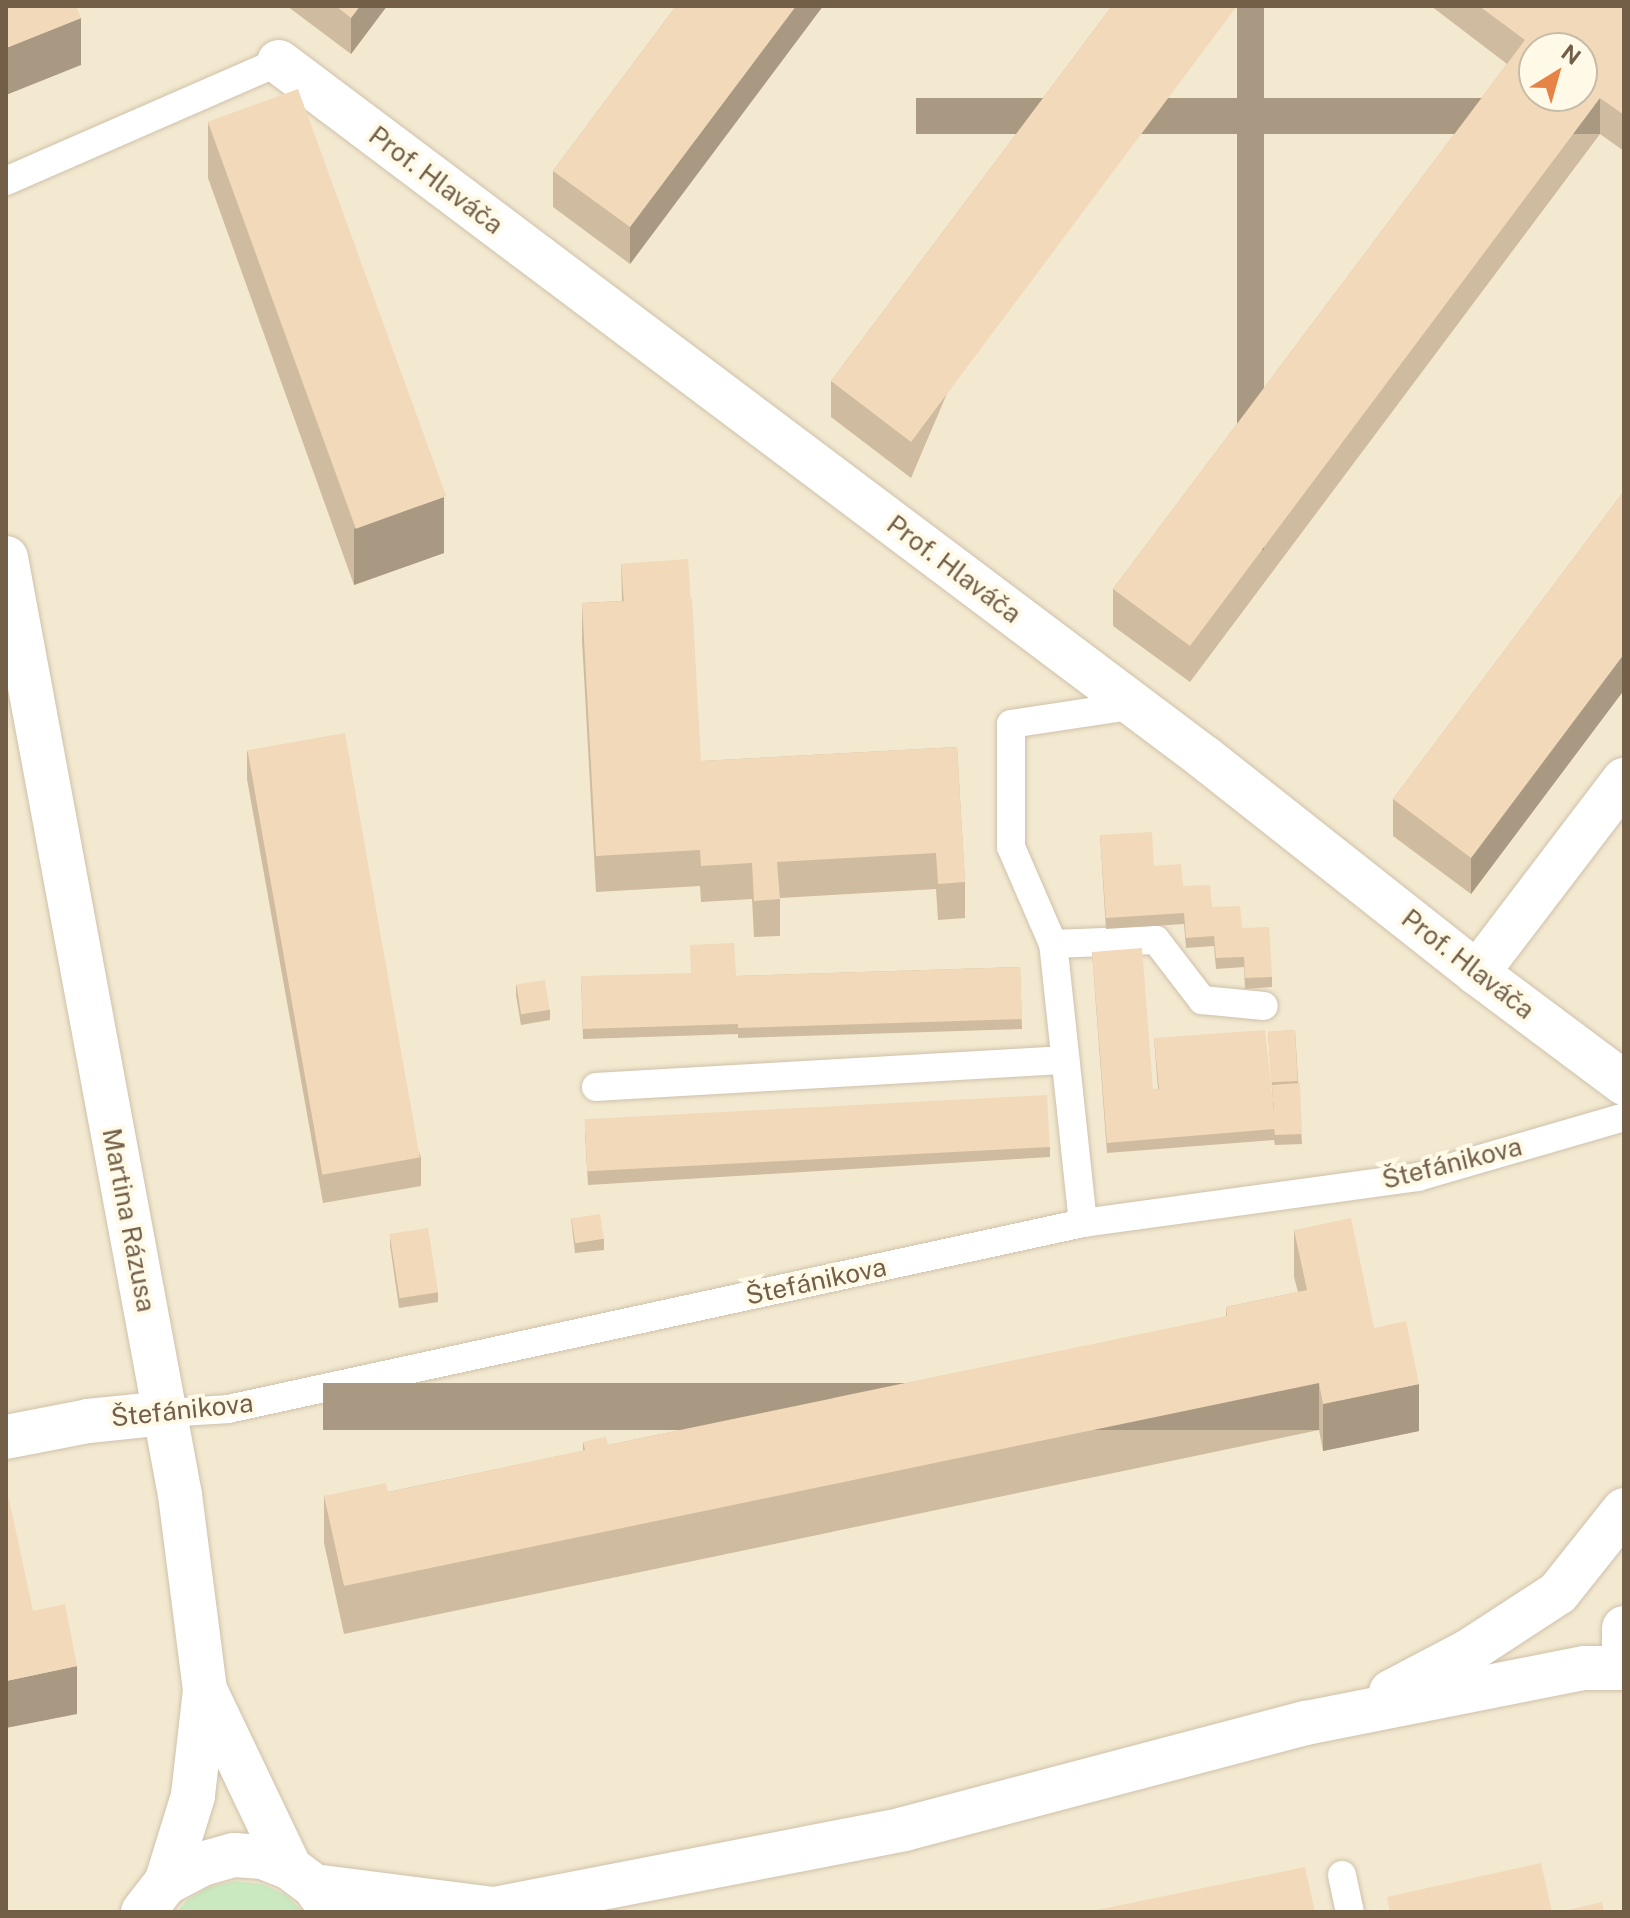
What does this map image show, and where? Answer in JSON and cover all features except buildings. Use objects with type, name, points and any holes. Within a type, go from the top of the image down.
[{"type":"street","name":"Prof. Hlaváča","points":[[279,62],[1136,705],[1477,973],[1624,1083]]},
{"type":"street","name":"Martina Rázusa","points":[[6,558],[180,1495],[205,1690],[193,1796],[149,1905]]},
{"type":"street","points":[[1477,973],[1624,780]]},
{"type":"street","name":"Štefánikova","points":[[6,1437],[88,1421],[165,1413]]},
{"type":"street","points":[[1306,1723],[1393,1692],[1530,1614],[1558,1593],[1624,1510]]},
{"type":"street","points":[[1624,1628],[1624,1659]]},
{"type":"street","points":[[149,1905],[202,1864],[234,1855],[263,1857],[312,1889],[491,1911],[904,1829],[1306,1723],[1584,1668],[1624,1668]]},
{"type":"street","points":[[205,1690],[312,1889]]},
{"type":"lane","points":[[6,181],[279,62]]},
{"type":"lane","points":[[1083,1223],[1053,944],[1011,847],[1011,724],[1136,705]]},
{"type":"lane","points":[[1053,944],[1156,940],[1202,1000],[1264,1006]]},
{"type":"lane","points":[[596,1087],[1065,1060]]},
{"type":"lane","name":"Štefánikova","points":[[165,1413],[228,1409],[1083,1223],[1418,1177],[1624,1117]]},
{"type":"lane","points":[[1342,1875],[1350,1912]]},
{"type":"shaded area","points":[[6,6],[1624,6],[1624,1912],[6,1912]]},
{"type":"green space","points":[[235,1881],[262,1884],[286,1895],[303,1912],[177,1912],[187,1900],[209,1887]]}]
